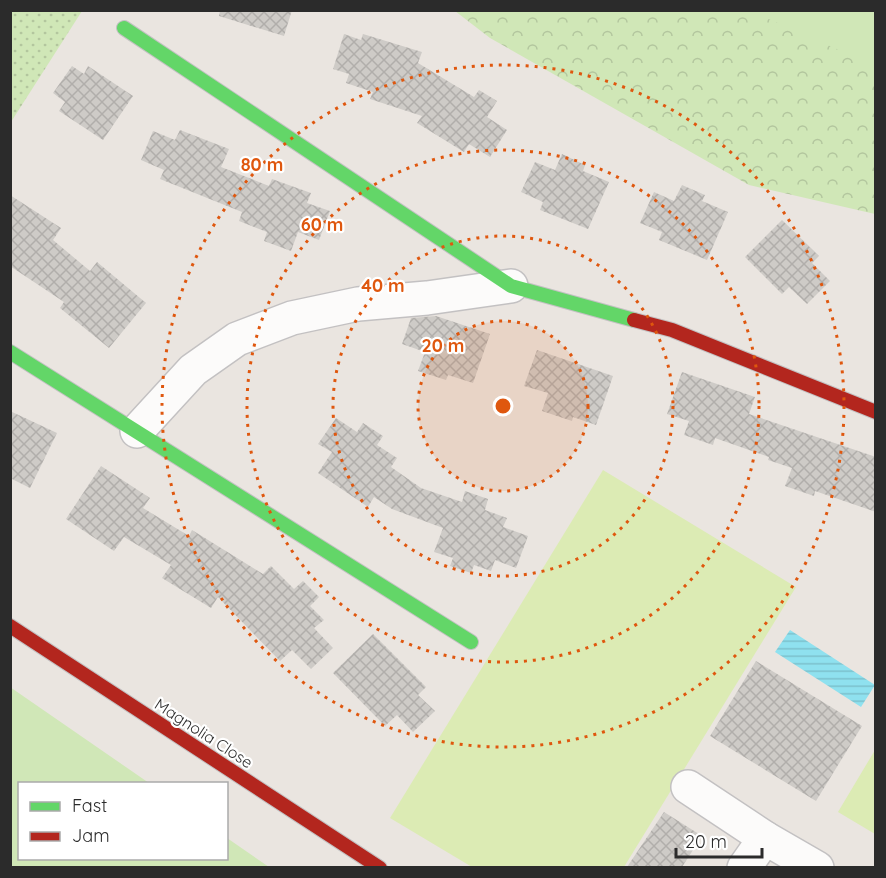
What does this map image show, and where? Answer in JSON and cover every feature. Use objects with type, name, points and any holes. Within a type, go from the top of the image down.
[{"type":"street","points":[[124,28],[511,285],[672,330],[876,412]]},
{"type":"street","points":[[138,431],[193,370],[237,339],[292,318],[358,304],[427,298],[511,285]]},
{"type":"street","points":[[10,352],[471,642]]},
{"type":"street","name":"Magnolia Close","points":[[10,626],[380,867]]},
{"type":"street","points":[[688,787],[765,838],[817,867]]},
{"type":"street","points":[[744,867],[765,838]]},
{"type":"green space","points":[[11,11],[82,11],[11,122]]},
{"type":"green space","points":[[455,11],[751,11],[875,66],[875,214],[749,185],[490,38]]},
{"type":"green space","points":[[744,11],[875,11],[875,103]]},
{"type":"green space","points":[[603,470],[796,587],[624,867],[472,867],[390,818]]},
{"type":"green space","points":[[10,687],[148,782],[18,782],[18,860],[228,860],[228,839],[269,867],[11,867]]},
{"type":"green space","points":[[875,750],[875,834],[838,812]]},
{"type":"water","points":[[790,630],[875,685],[861,707],[775,652]]},
{"type":"building","points":[[220,10],[292,10],[284,36],[219,16]]},
{"type":"building","points":[[344,34],[361,40],[363,34],[422,52],[418,63],[474,97],[479,90],[497,101],[487,117],[507,130],[490,157],[469,144],[464,152],[417,123],[422,116],[370,99],[373,92],[346,83],[349,74],[333,69]]},
{"type":"building","points":[[72,66],[84,74],[88,66],[133,96],[103,140],[59,111],[65,102],[53,93]]},
{"type":"building","points":[[180,130],[229,149],[221,167],[269,186],[272,179],[311,193],[307,203],[330,211],[319,240],[298,232],[291,251],[264,241],[267,232],[239,221],[242,212],[160,179],[164,170],[141,160],[153,131],[175,140]]},
{"type":"building","points":[[562,154],[585,165],[583,171],[609,182],[588,229],[540,210],[543,202],[521,192],[535,162],[555,170]]},
{"type":"building","points":[[682,185],[705,195],[702,201],[728,212],[707,260],[659,240],[662,232],[640,223],[654,192],[674,201]]},
{"type":"building","points":[[10,195],[61,228],[53,240],[90,271],[97,262],[146,303],[109,348],[60,308],[64,302],[10,266]]},
{"type":"building","points":[[782,220],[819,256],[812,263],[830,281],[807,304],[789,287],[782,294],[745,257]]},
{"type":"building","points":[[436,316],[490,334],[473,383],[448,375],[446,380],[418,371],[425,352],[402,344],[411,318]]},
{"type":"building","points":[[537,350],[613,376],[596,425],[573,417],[572,421],[542,411],[548,393],[524,386]]},
{"type":"building","points":[[682,372],[755,397],[749,414],[876,457],[876,512],[815,491],[814,496],[785,486],[792,468],[768,460],[769,457],[715,438],[713,445],[684,435],[689,421],[667,414]]},
{"type":"building","points":[[10,411],[57,433],[30,488],[10,478]]},
{"type":"building","points":[[336,418],[357,432],[363,423],[383,436],[377,445],[397,458],[391,467],[421,488],[462,502],[465,491],[488,499],[485,510],[507,518],[503,527],[528,536],[516,568],[495,560],[491,571],[474,565],[471,573],[450,566],[453,558],[434,552],[443,528],[392,509],[374,497],[368,507],[318,473],[332,452],[318,444]]},
{"type":"building","points":[[101,466],[150,498],[143,508],[189,536],[192,530],[263,574],[271,566],[294,589],[303,581],[319,597],[310,606],[324,620],[314,628],[333,648],[311,669],[292,650],[280,661],[218,597],[211,608],[162,578],[171,565],[124,537],[114,551],[66,519]]},
{"type":"building","points":[[373,634],[426,687],[418,695],[435,711],[413,732],[397,715],[385,726],[333,673]]},
{"type":"building","points":[[756,661],[862,726],[816,801],[710,736]]},
{"type":"building","points":[[664,812],[702,836],[682,867],[627,867]]},
{"type":"traffic: fast","points":[[124,28],[511,286],[634,320]]},
{"type":"traffic: fast","points":[[10,352],[471,642]]},
{"type":"traffic: jam","points":[[634,320],[672,330],[876,412]]},
{"type":"traffic: jam","points":[[10,626],[380,868]]}]
